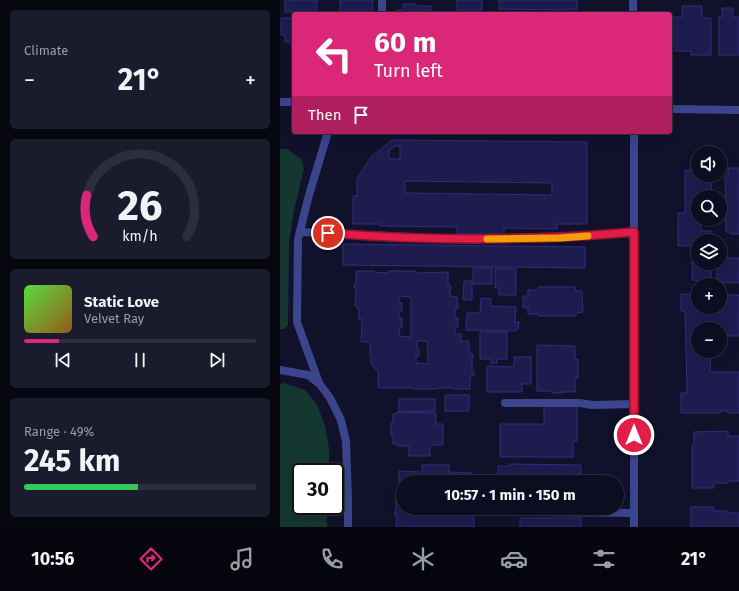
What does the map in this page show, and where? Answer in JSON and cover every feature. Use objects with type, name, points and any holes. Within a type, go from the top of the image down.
[{"type":"street","points":[[382,0],[382,12]]},
{"type":"street","points":[[633,0],[633,12]]},
{"type":"street","points":[[280,102],[292,102]]},
{"type":"street","points":[[672,109],[739,110]]},
{"type":"street","points":[[327,134],[309,195],[298,240],[297,322],[319,383],[330,398],[341,420],[346,440],[348,527]]},
{"type":"street","points":[[634,134],[634,527]]},
{"type":"street","points":[[300,232],[456,240],[560,238],[634,232]]},
{"type":"street","points":[[280,370],[308,375],[319,383]]},
{"type":"street","points":[[505,403],[580,403],[592,405],[634,404]]},
{"type":"street","points":[[624,512],[634,512]]},
{"type":"green space","points":[[280,149],[287,149],[301,159],[304,169],[294,210],[289,242],[288,325],[281,329],[280,329]]},
{"type":"green space","points":[[284,383],[305,390],[316,403],[325,425],[329,449],[329,463],[292,463],[292,515],[326,515],[327,527],[280,527],[280,384]]},
{"type":"building","points":[[285,0],[317,0],[317,12],[285,12]]},
{"type":"building","points":[[340,0],[373,0],[372,12],[340,12]]},
{"type":"building","points":[[457,0],[482,0],[482,12],[457,12]]},
{"type":"building","points":[[499,0],[577,0],[577,9],[499,9]]},
{"type":"building","points":[[403,4],[431,6],[431,12],[397,12],[397,10],[403,10]]},
{"type":"building","points":[[682,6],[702,6],[702,18],[711,18],[711,55],[691,55],[691,51],[672,51],[672,17],[682,17]]},
{"type":"building","points":[[722,8],[733,8],[733,17],[739,17],[739,55],[719,55],[719,17],[722,17]]},
{"type":"building","points":[[281,18],[292,18],[292,42],[285,42],[285,35],[281,35]]},
{"type":"building","points":[[392,140],[587,142],[587,224],[557,224],[557,229],[504,228],[504,234],[457,234],[457,227],[380,226],[380,224],[353,224],[353,196],[357,196],[357,179],[371,157]],"holes":[[[395,146],[400,146],[400,159],[389,159],[389,150]],[[405,181],[552,183],[552,195],[405,193]]]},
{"type":"building","points":[[728,168],[739,168],[739,234],[730,234],[730,232],[726,232],[727,190],[725,190],[725,182],[727,182]]},
{"type":"building","points":[[685,170],[691,170],[691,182],[712,182],[711,190],[691,190],[691,226],[701,226],[701,231],[711,231],[711,234],[691,234],[691,246],[678,246],[678,213],[685,213]]},
{"type":"building","points":[[343,244],[585,247],[585,268],[343,265]]},
{"type":"building","points":[[727,258],[739,258],[739,283],[727,282],[727,278],[717,278],[717,270],[727,270]]},
{"type":"building","points":[[473,268],[492,268],[492,284],[473,284]]},
{"type":"building","points":[[495,268],[516,269],[516,295],[499,295],[499,288],[495,288]]},
{"type":"building","points":[[692,270],[711,270],[711,278],[692,278]]},
{"type":"building","points":[[356,271],[388,273],[388,271],[416,271],[416,273],[448,272],[448,285],[451,287],[450,296],[457,297],[458,304],[458,308],[455,309],[455,318],[458,318],[458,327],[455,327],[455,334],[461,334],[461,341],[469,341],[469,353],[473,355],[472,371],[474,372],[474,375],[470,377],[470,389],[378,388],[378,371],[371,363],[370,342],[361,342],[362,319],[359,319],[359,308],[355,306],[356,290],[354,285],[356,284]],"holes":[[[399,296],[411,297],[411,337],[399,336],[400,327],[402,327],[402,318],[399,318],[399,311],[402,311],[402,303],[399,303]],[[417,341],[427,341],[428,364],[416,363],[416,356],[419,356]]]},
{"type":"building","points":[[464,281],[472,281],[472,300],[463,300]]},
{"type":"building","points":[[538,287],[575,287],[576,291],[582,291],[583,312],[576,313],[576,316],[538,316],[538,314],[528,314],[528,307],[523,308],[523,296],[528,296],[528,290],[538,290]]},
{"type":"building","points":[[681,294],[691,294],[691,314],[727,314],[727,295],[739,295],[739,336],[727,336],[727,322],[691,322],[691,358],[711,358],[710,372],[739,372],[739,413],[720,411],[720,413],[681,413],[681,393],[687,393],[685,311],[681,311]]},
{"type":"building","points":[[481,298],[491,299],[491,306],[516,307],[515,322],[519,322],[518,329],[516,329],[516,331],[466,330],[467,313],[480,313]]},
{"type":"building","points":[[480,332],[507,332],[507,359],[497,359],[497,363],[491,363],[491,359],[480,359]]},
{"type":"building","points":[[537,345],[575,346],[575,359],[578,359],[578,378],[575,378],[575,392],[552,393],[552,391],[537,391]]},
{"type":"building","points":[[514,357],[531,357],[531,384],[522,384],[522,392],[487,392],[487,366],[514,367]]},
{"type":"building","points":[[445,395],[469,395],[469,411],[445,411]]},
{"type":"building","points":[[399,399],[435,399],[435,411],[399,412]]},
{"type":"building","points":[[544,406],[577,406],[577,441],[573,441],[573,457],[500,457],[500,424],[544,424]]},
{"type":"building","points":[[397,412],[436,413],[436,424],[443,424],[443,445],[430,445],[430,456],[409,456],[409,446],[398,446],[398,444],[393,444],[391,423],[393,423],[393,414],[397,414]]},
{"type":"building","points":[[728,431],[728,436],[739,436],[739,481],[714,483],[714,488],[692,488],[692,445],[694,445],[694,432]]},
{"type":"building","points":[[510,464],[581,465],[581,474],[498,475],[498,466],[510,466]]},
{"type":"building","points":[[422,465],[449,465],[449,472],[472,473],[472,475],[399,475],[399,471],[422,472]]},
{"type":"building","points":[[396,500],[396,515],[474,515],[474,527],[396,527],[397,516],[395,516]]},
{"type":"building","points":[[691,507],[714,507],[714,511],[739,513],[739,527],[691,527]]},
{"type":"building","points":[[520,518],[581,518],[581,527],[520,527]]},
{"type":"slow traffic","points":[[487,239],[588,236]]},
{"type":"route","points":[[328,233],[456,240],[560,238],[634,232],[634,435]]}]
